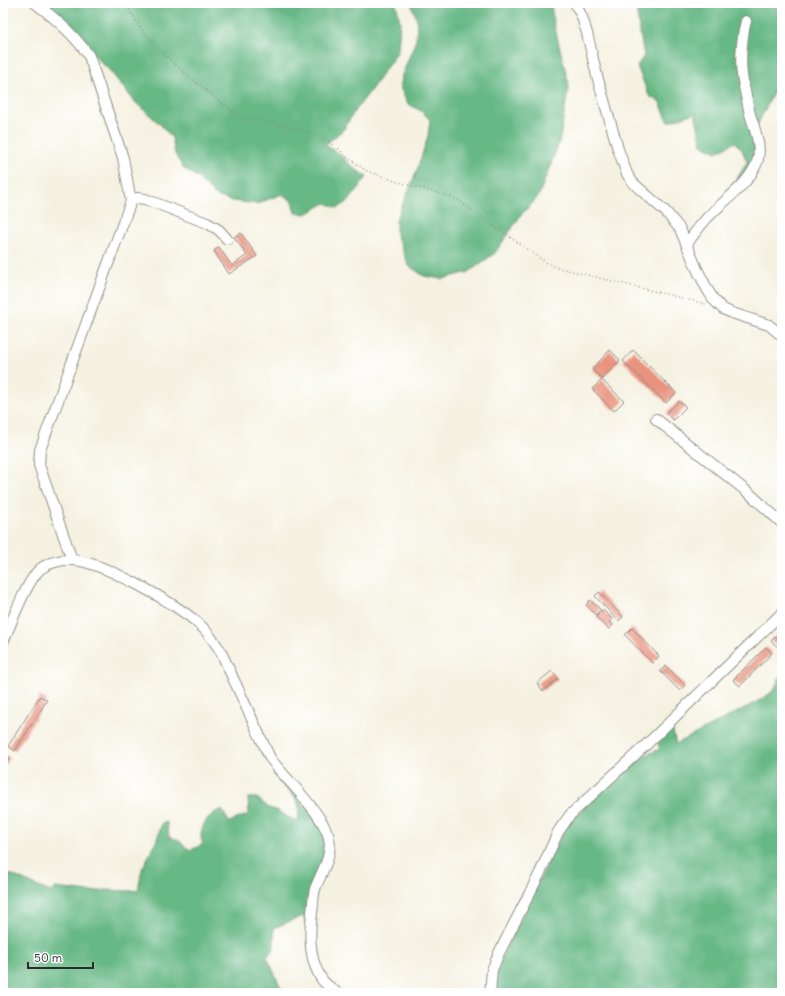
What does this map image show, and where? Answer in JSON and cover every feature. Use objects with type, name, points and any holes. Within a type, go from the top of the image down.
[{"type":"street","points":[[35,3],[53,16],[80,42],[89,56],[123,158],[132,201],[40,450],[39,465],[72,560]]},
{"type":"street","points":[[575,3],[588,33],[618,149],[627,174],[633,183],[666,212],[680,229],[697,270],[714,300],[723,308],[732,313],[769,325],[782,336]]},
{"type":"street","points":[[687,244],[696,230],[712,212],[747,179],[756,166],[759,155],[758,138],[750,113],[742,74],[743,43],[746,20]]},
{"type":"street","points":[[132,201],[138,198],[145,199],[207,223],[219,230],[227,239]]},
{"type":"street","points":[[656,419],[750,494],[782,523]]},
{"type":"street","points":[[3,642],[25,593],[39,570],[53,563],[72,560],[92,564],[116,574],[156,596],[200,624],[220,650],[270,758],[305,797],[320,819],[329,836],[331,848],[315,892],[310,944],[318,972],[323,980],[337,993]]},
{"type":"street","points":[[490,993],[492,970],[499,953],[563,824],[570,815],[648,743],[782,613]]},
{"type":"path","points":[[125,3],[142,30],[173,63],[216,100],[244,119],[261,120],[318,135],[367,171],[395,181],[448,196],[458,201],[544,261],[555,267],[708,305]]},
{"type":"green space","points":[[41,3],[396,3],[400,22],[398,51],[352,115],[344,129],[325,145],[340,154],[354,168],[367,177],[349,201],[338,208],[326,203],[306,214],[295,213],[292,201],[282,194],[257,204],[233,201],[216,196],[197,177],[183,168],[175,154],[172,138],[160,124],[136,103],[110,71]]},
{"type":"green space","points":[[411,3],[551,3],[553,20],[569,85],[559,143],[538,197],[521,215],[495,253],[469,272],[442,279],[424,276],[409,266],[396,234],[396,220],[416,173],[428,136],[430,120],[421,111],[407,103],[400,87],[402,75],[416,40],[417,20]]},
{"type":"green space","points":[[635,3],[782,3],[782,75],[753,134],[756,155],[753,165],[733,190],[733,185],[747,162],[742,150],[735,142],[717,152],[702,145],[695,113],[668,122],[660,102],[649,96],[637,66],[644,56]]},
{"type":"green space","points":[[782,672],[782,993],[492,993],[495,971],[569,821],[630,766],[645,755],[660,749],[656,740],[672,727],[676,744],[764,698],[774,690]]},
{"type":"green space","points":[[277,772],[317,820],[328,846],[307,924],[303,916],[274,928],[274,948],[267,957],[282,990],[279,993],[3,993],[3,872],[51,892],[56,888],[90,892],[106,890],[138,890],[142,869],[156,842],[162,823],[167,822],[169,837],[180,841],[184,846],[191,850],[203,844],[201,837],[202,828],[210,816],[214,813],[222,810],[229,822],[249,814],[248,798],[257,798],[269,808],[298,821],[299,807],[297,800],[275,777],[274,774]]},
{"type":"building","points":[[241,233],[257,256],[229,274],[214,251],[219,247],[232,266],[247,255],[234,237]]},
{"type":"building","points":[[610,350],[620,360],[602,379],[592,369]]},
{"type":"building","points":[[633,350],[676,393],[666,403],[623,361]]},
{"type":"building","points":[[602,380],[624,401],[614,411],[592,389]]},
{"type":"building","points":[[679,401],[686,407],[673,420],[666,413]]},
{"type":"building","points":[[599,592],[623,617],[618,621],[595,596]]},
{"type":"building","points":[[590,600],[601,610],[596,615],[586,605]]},
{"type":"building","points":[[603,610],[612,619],[609,622],[613,625],[609,629],[596,617]]},
{"type":"building","points":[[632,628],[659,656],[652,663],[625,635]]},
{"type":"building","points":[[782,630],[782,645],[779,648],[771,641]]},
{"type":"building","points":[[766,647],[772,653],[740,686],[733,680]]},
{"type":"building","points":[[666,666],[685,685],[680,691],[660,671]]},
{"type":"building","points":[[552,671],[558,679],[543,691],[537,683]]},
{"type":"building","points":[[40,696],[47,700],[15,751],[8,746]]},
{"type":"building","points":[[3,753],[10,758],[3,769]]}]
